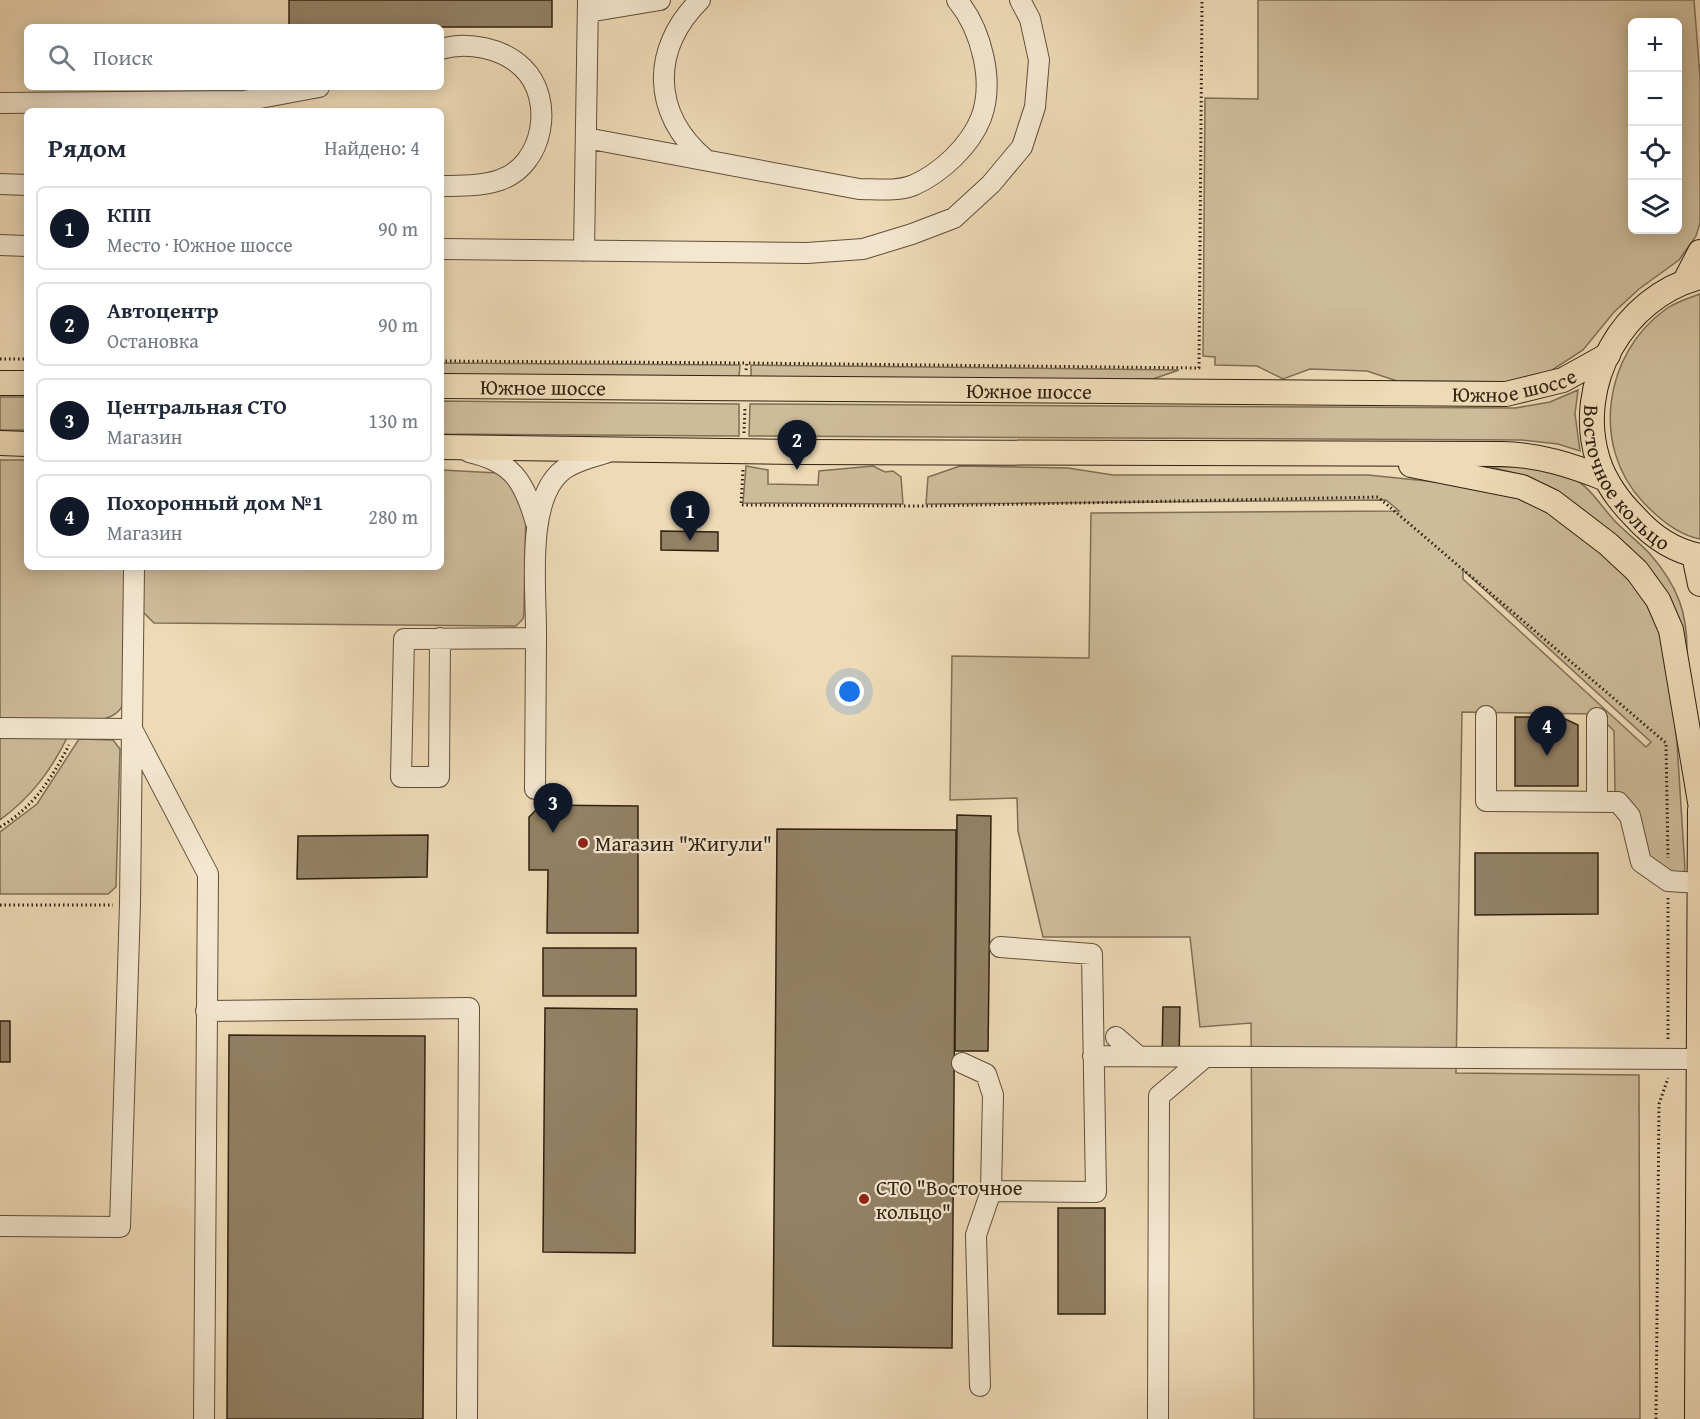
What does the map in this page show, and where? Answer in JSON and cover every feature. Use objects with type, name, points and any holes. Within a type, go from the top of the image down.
[{"type":"main road","points":[[1692,279],[1700,252]]},
{"type":"main road","name":"Восточное кольцо","points":[[1692,279],[1647,304],[1631,318],[1598,376],[1592,414],[1598,460],[1606,479],[1622,503],[1649,532],[1697,556]]},
{"type":"main road","name":"Южное шоссе","points":[[444,386],[1506,394],[1563,380],[1608,355]]},
{"type":"main road","points":[[0,383],[24,383]]},
{"type":"main road","points":[[0,443],[24,444]]},
{"type":"main road","points":[[444,447],[1532,455],[1562,462],[1606,479]]},
{"type":"main road","points":[[1295,453],[1379,460],[1522,487],[1553,502],[1608,544],[1637,571],[1658,600],[1671,630],[1700,802]]},
{"type":"main road","points":[[1697,556],[1700,584]]},
{"type":"main road","points":[[1696,1419],[1700,810]]},
{"type":"street","points":[[584,251],[588,6],[660,0]]},
{"type":"street","points":[[700,0],[685,17],[666,51],[664,94],[685,142],[706,160]]},
{"type":"street","points":[[586,138],[859,189],[885,190],[912,186],[932,175],[954,157],[969,138],[981,117],[984,96],[984,63],[980,38],[969,15],[957,0]]},
{"type":"street","points":[[444,249],[807,253],[863,249],[954,218],[991,184],[1022,147],[1035,107],[1039,60],[1030,19],[1020,0]]},
{"type":"street","points":[[444,48],[450,46],[489,48],[522,68],[536,89],[542,116],[537,141],[525,165],[501,180],[463,186],[444,186]]},
{"type":"street","points":[[0,103],[244,101],[303,90]]},
{"type":"street","points":[[0,184],[24,184]]},
{"type":"street","points":[[0,245],[24,246]]},
{"type":"street","points":[[444,447],[502,463],[517,477],[528,495],[537,523]]},
{"type":"street","points":[[535,789],[537,523],[547,489],[563,470],[589,457],[619,449]]},
{"type":"street","points":[[0,1226],[120,1227],[130,904],[134,570]]},
{"type":"street","points":[[440,638],[439,777],[401,777],[404,639],[440,638],[536,638]]},
{"type":"street","points":[[1486,716],[1485,801],[1618,802],[1630,816],[1641,862],[1668,881],[1699,883]]},
{"type":"street","points":[[1597,718],[1597,802]]},
{"type":"street","points":[[0,728],[132,729]]},
{"type":"street","points":[[132,729],[208,874],[204,1419]]},
{"type":"street","points":[[991,1191],[1096,1192],[1092,954],[1000,947]]},
{"type":"street","points":[[206,1011],[469,1008],[467,1419]]},
{"type":"street","points":[[1116,1036],[1138,1056]]},
{"type":"street","points":[[1094,1056],[1698,1059]]},
{"type":"street","points":[[1158,1419],[1160,1096],[1205,1057]]},
{"type":"street","points":[[962,1063],[986,1074],[993,1095],[991,1191],[976,1235],[980,1386]]},
{"type":"path","points":[[444,361],[1198,368],[1202,0]]},
{"type":"path","points":[[0,358],[24,359]]},
{"type":"path","points":[[747,363],[741,505],[938,506],[1378,497],[1666,743],[1668,1078],[1659,1104],[1656,1419]]},
{"type":"path","points":[[0,827],[27,807],[44,788],[78,728]]},
{"type":"path","points":[[0,905],[130,904]]},
{"type":"shaded area","points":[[1258,0],[1694,0],[1700,77],[1700,223],[1696,236],[1679,260],[1639,289],[1614,312],[1583,350],[1543,376],[1521,382],[1397,381],[1367,371],[1310,369],[1283,379],[1257,366],[1215,365],[1215,357],[1203,356],[1205,98],[1258,99]]},
{"type":"shaded area","points":[[1700,294],[1700,539],[1684,534],[1655,514],[1626,479],[1616,454],[1611,428],[1611,401],[1618,375],[1629,350],[1645,328],[1666,309]]},
{"type":"shaded area","points":[[444,363],[740,365],[739,377],[444,375]]},
{"type":"shaded area","points":[[751,365],[1179,370],[1153,379],[1102,380],[751,377]]},
{"type":"shaded area","points":[[1578,390],[1575,414],[1580,451],[1558,444],[1522,440],[749,436],[750,404],[1515,408],[1550,402]]},
{"type":"shaded area","points":[[0,397],[24,397],[24,430],[0,430]]},
{"type":"shaded area","points":[[444,401],[739,404],[739,436],[444,434]]},
{"type":"shaded area","points":[[0,460],[24,460],[24,570],[126,570],[125,701],[115,714],[100,720],[0,719]]},
{"type":"shaded area","points":[[746,466],[768,470],[768,484],[818,485],[819,471],[873,466],[885,472],[893,471],[901,477],[903,504],[743,503]]},
{"type":"shaded area","points":[[960,466],[1068,468],[1113,475],[1368,475],[1505,489],[1550,507],[1637,588],[1655,613],[1667,647],[1677,743],[1685,869],[1683,873],[1674,875],[1648,857],[1615,790],[1614,731],[1597,714],[1462,712],[1456,1073],[1639,1075],[1640,1419],[1254,1419],[1251,1023],[1200,1027],[1190,937],[1043,937],[1018,831],[1017,798],[950,800],[952,656],[1089,658],[1091,513],[1399,511],[1386,500],[926,504],[928,477]],"holes":[[[1464,571],[1651,742],[1646,747],[1463,579]]]},
{"type":"shaded area","points":[[1490,467],[1554,470],[1579,481],[1613,519],[1650,554],[1668,578],[1683,613],[1687,655],[1681,628],[1579,508],[1552,488],[1527,476]]},
{"type":"shaded area","points":[[444,470],[498,473],[509,477],[526,504],[524,613],[523,619],[516,626],[154,623],[142,611],[142,570],[444,570]]},
{"type":"shaded area","points":[[0,738],[67,738],[39,783],[0,820]]},
{"type":"shaded area","points":[[79,739],[113,740],[120,749],[116,887],[108,894],[0,894],[0,832],[37,804]]},
{"type":"building","points":[[289,0],[552,0],[552,27],[289,24]]},
{"type":"building","points":[[661,531],[718,532],[718,551],[661,550]]},
{"type":"building","points":[[1515,717],[1561,717],[1578,725],[1578,786],[1515,786]]},
{"type":"building","name":"Магазин \"Жигули\"","points":[[541,805],[638,806],[638,933],[547,933],[548,870],[529,870],[529,817]]},
{"type":"building","points":[[957,815],[991,816],[988,1051],[955,1051]]},
{"type":"building","name":"СТО \"Восточное кольцо\"","points":[[777,829],[956,830],[952,1348],[773,1346]]},
{"type":"building","points":[[428,835],[427,877],[297,879],[298,836]]},
{"type":"building","points":[[1475,853],[1598,853],[1598,914],[1475,915]]},
{"type":"building","points":[[543,948],[636,948],[636,996],[543,996]]},
{"type":"building","points":[[1163,1007],[1180,1007],[1179,1061],[1162,1060]]},
{"type":"building","points":[[545,1008],[637,1009],[635,1253],[543,1252]]},
{"type":"building","points":[[0,1021],[10,1021],[10,1062],[0,1062]]},
{"type":"building","points":[[229,1035],[425,1036],[423,1419],[227,1419]]},
{"type":"building","points":[[1058,1208],[1105,1208],[1105,1314],[1058,1314]]},
{"type":"place","name":"Автоцентр","points":[[797,470]]},
{"type":"place","name":"КПП","points":[[690,541]]},
{"type":"place","name":"Похоронный дом №1","points":[[1547,756]]},
{"type":"place","name":"Центральная СТО","points":[[553,833]]},
{"type":"place","name":"Магазин \"Жигули\"","points":[[583,843]]},
{"type":"place","name":"СТО \"Восточное кольцо\"","points":[[864,1199]]}]
